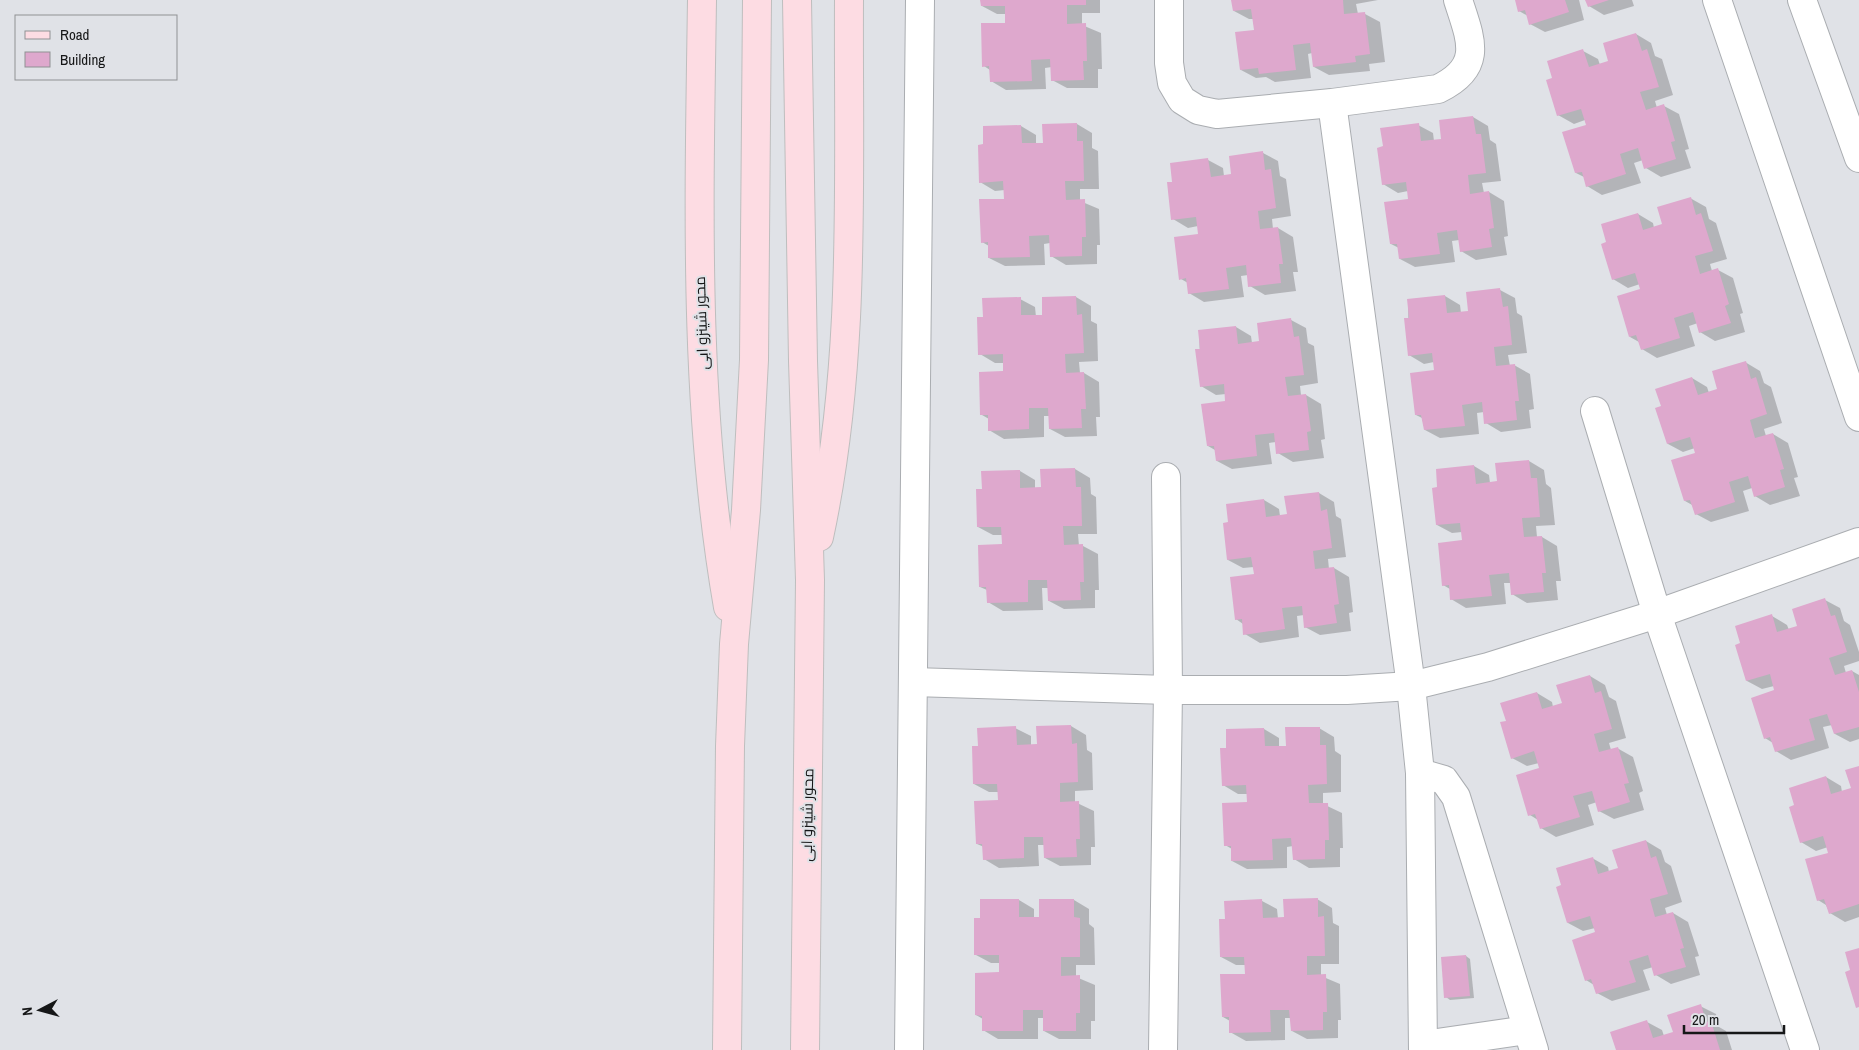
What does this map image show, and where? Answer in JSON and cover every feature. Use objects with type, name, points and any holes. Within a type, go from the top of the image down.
[{"type":"main road","name":"محور شينزو ابى","points":[[702,0],[699,232],[700,336],[706,439],[716,542],[734,644]]},
{"type":"main road","name":"محور شينزو ابى","points":[[728,1050],[730,746],[734,644],[746,510],[754,360],[757,0]]},
{"type":"main road","name":"محور شينزو ابى","points":[[797,0],[803,361],[810,580],[805,1050]]},
{"type":"main road","name":"محور شينزو ابى","points":[[810,580],[826,500],[844,369],[848,301],[849,0]]},
{"type":"street","points":[[909,1050],[920,0]]},
{"type":"street","points":[[1169,0],[1169,63],[1172,83],[1182,100],[1198,110],[1217,114],[1332,103],[1438,89],[1454,82],[1464,72],[1470,60],[1471,46],[1458,0]]},
{"type":"street","points":[[1717,0],[1859,416]]},
{"type":"street","points":[[1802,0],[1859,158]]},
{"type":"street","points":[[1332,103],[1411,686],[1420,774],[1423,1048],[1531,1040],[1456,797],[1444,780],[1420,774]]},
{"type":"street","points":[[1594,411],[1657,614],[1805,1050]]},
{"type":"street","points":[[1163,1050],[1168,690],[1166,477]]},
{"type":"street","points":[[912,682],[1168,690],[1347,690],[1411,686],[1488,667],[1657,614],[1859,542]]},
{"type":"building","points":[[980,0],[1086,0],[1086,5],[1067,5],[1067,24],[1086,23],[1087,61],[1083,61],[1084,80],[1051,81],[1050,59],[1031,60],[1032,81],[990,82],[989,66],[982,67],[981,23],[1005,23],[1005,6],[981,6]]},
{"type":"building","points":[[1231,0],[1343,0],[1344,14],[1365,12],[1370,54],[1355,56],[1356,62],[1313,67],[1310,43],[1293,45],[1296,70],[1259,74],[1258,68],[1240,70],[1235,32],[1254,30],[1251,9],[1233,11]]},
{"type":"building","points":[[1515,0],[1565,0],[1569,12],[1529,25],[1525,10],[1518,12]]},
{"type":"building","points":[[1585,0],[1609,0],[1588,7]]},
{"type":"building","points":[[1636,33],[1642,51],[1647,49],[1659,87],[1640,92],[1646,110],[1664,104],[1675,141],[1671,142],[1676,159],[1644,169],[1638,148],[1620,154],[1626,174],[1586,187],[1582,172],[1575,173],[1562,132],[1586,125],[1581,109],[1557,116],[1546,80],[1552,78],[1547,61],[1583,49],[1589,67],[1608,61],[1603,43]]},
{"type":"building","points":[[1473,116],[1476,134],[1481,134],[1486,173],[1468,175],[1470,194],[1489,191],[1494,228],[1489,229],[1492,247],[1460,252],[1457,230],[1437,233],[1440,254],[1399,259],[1397,244],[1390,244],[1384,202],[1408,199],[1406,182],[1382,185],[1377,148],[1383,146],[1380,128],[1419,123],[1421,141],[1441,139],[1439,120]]},
{"type":"building","points":[[1077,123],[1077,141],[1083,141],[1084,181],[1065,181],[1066,200],[1085,199],[1086,237],[1082,237],[1082,256],[1050,257],[1049,235],[1029,236],[1030,257],[988,258],[988,242],[981,243],[979,199],[1004,199],[1003,181],[979,183],[978,145],[983,144],[983,126],[1021,125],[1022,143],[1043,143],[1042,124]]},
{"type":"building","points":[[1263,151],[1265,170],[1271,169],[1276,208],[1258,211],[1260,229],[1278,227],[1283,264],[1279,264],[1281,283],[1248,287],[1246,265],[1226,268],[1229,289],[1188,294],[1186,278],[1179,280],[1174,237],[1198,234],[1196,217],[1171,220],[1167,182],[1172,182],[1170,163],[1208,158],[1211,177],[1231,174],[1229,156]]},
{"type":"building","points":[[1691,197],[1696,215],[1701,213],[1713,251],[1695,256],[1700,274],[1718,268],[1729,304],[1725,306],[1731,323],[1699,333],[1693,312],[1674,318],[1680,338],[1641,350],[1636,335],[1629,337],[1617,296],[1640,289],[1635,273],[1612,280],[1601,244],[1606,242],[1601,224],[1638,213],[1643,230],[1662,224],[1657,207]]},
{"type":"building","points":[[1500,288],[1503,307],[1508,306],[1512,345],[1494,347],[1496,366],[1515,364],[1519,401],[1515,401],[1517,420],[1484,424],[1482,402],[1462,405],[1465,426],[1424,430],[1421,415],[1415,415],[1410,373],[1434,370],[1432,353],[1408,356],[1404,318],[1409,318],[1407,299],[1445,295],[1447,313],[1468,311],[1466,292]]},
{"type":"building","points":[[1076,296],[1077,315],[1082,314],[1084,353],[1065,354],[1066,373],[1084,372],[1086,409],[1081,409],[1082,428],[1049,429],[1048,408],[1029,408],[1029,429],[988,431],[988,415],[980,415],[979,372],[1003,371],[1003,354],[978,355],[977,317],[983,317],[982,298],[1021,297],[1021,315],[1042,315],[1042,297]]},
{"type":"building","points":[[1291,318],[1294,337],[1299,336],[1304,375],[1285,377],[1288,396],[1306,394],[1311,431],[1307,432],[1309,450],[1276,454],[1274,433],[1255,435],[1257,456],[1216,461],[1214,446],[1207,446],[1201,404],[1225,401],[1224,384],[1200,387],[1195,349],[1200,349],[1198,330],[1236,326],[1238,344],[1259,341],[1257,323]]},
{"type":"building","points":[[1746,361],[1751,379],[1756,377],[1767,414],[1750,420],[1755,438],[1773,433],[1784,469],[1780,470],[1785,487],[1754,497],[1748,476],[1729,482],[1735,502],[1695,515],[1690,500],[1684,501],[1671,460],[1695,453],[1690,437],[1667,444],[1655,408],[1661,406],[1655,389],[1692,377],[1698,395],[1717,389],[1712,371]]},
{"type":"building","points":[[1529,460],[1531,478],[1537,478],[1540,517],[1522,518],[1524,537],[1542,536],[1546,573],[1542,573],[1544,592],[1511,595],[1509,573],[1489,575],[1492,596],[1450,600],[1449,585],[1442,586],[1438,543],[1462,540],[1460,523],[1436,525],[1432,488],[1437,487],[1436,469],[1474,465],[1476,484],[1497,481],[1495,463]]},
{"type":"building","points":[[1075,468],[1076,487],[1081,487],[1082,526],[1063,526],[1064,545],[1083,544],[1084,582],[1080,582],[1081,600],[1048,601],[1047,580],[1028,580],[1028,602],[987,603],[986,587],[979,587],[978,545],[1002,544],[1001,527],[977,527],[976,489],[982,489],[981,471],[1020,470],[1020,488],[1041,487],[1040,469]]},
{"type":"building","points":[[1319,492],[1321,511],[1327,509],[1332,548],[1313,551],[1315,569],[1334,567],[1339,604],[1334,605],[1337,623],[1304,628],[1302,606],[1282,608],[1285,629],[1243,635],[1242,619],[1235,620],[1230,577],[1254,574],[1251,557],[1227,560],[1223,523],[1228,522],[1226,504],[1264,499],[1266,517],[1287,514],[1284,496]]},
{"type":"building","points":[[1825,598],[1831,616],[1835,615],[1847,652],[1829,658],[1835,675],[1852,670],[1859,692],[1859,727],[1834,734],[1827,714],[1809,719],[1815,740],[1775,752],[1770,737],[1764,739],[1751,698],[1774,690],[1770,674],[1746,681],[1735,645],[1740,643],[1735,626],[1772,614],[1777,632],[1797,626],[1792,609]]},
{"type":"building","points":[[1590,675],[1595,693],[1601,691],[1612,729],[1594,734],[1599,752],[1618,747],[1629,783],[1624,784],[1630,802],[1598,812],[1592,791],[1573,796],[1580,817],[1540,829],[1535,814],[1528,816],[1516,775],[1539,768],[1534,751],[1511,759],[1500,722],[1506,721],[1500,703],[1537,692],[1542,709],[1562,703],[1556,685]]},
{"type":"building","points":[[1071,725],[1072,744],[1077,743],[1078,782],[1060,783],[1060,802],[1079,801],[1080,839],[1076,839],[1077,857],[1044,858],[1043,837],[1024,837],[1024,858],[983,860],[982,844],[976,844],[974,801],[998,800],[997,784],[973,784],[972,746],[978,746],[977,728],[1016,726],[1017,745],[1037,744],[1036,726]]},
{"type":"building","points":[[1285,727],[1320,727],[1320,745],[1326,745],[1327,784],[1308,785],[1309,803],[1328,803],[1329,840],[1325,840],[1325,859],[1293,860],[1291,838],[1272,839],[1273,860],[1231,861],[1231,846],[1224,846],[1222,803],[1247,802],[1246,785],[1222,786],[1220,748],[1226,748],[1226,729],[1264,728],[1265,746],[1286,746]]},
{"type":"building","points":[[1859,766],[1859,904],[1829,914],[1824,899],[1817,901],[1805,859],[1828,853],[1823,836],[1800,843],[1789,807],[1794,805],[1789,788],[1826,776],[1831,794],[1851,788],[1845,770]]},
{"type":"building","points":[[1646,840],[1651,858],[1656,856],[1668,894],[1650,899],[1655,917],[1673,912],[1684,948],[1680,949],[1686,967],[1654,976],[1648,955],[1629,961],[1636,982],[1596,994],[1591,979],[1585,981],[1572,940],[1595,932],[1590,916],[1567,923],[1556,887],[1561,885],[1556,868],[1593,857],[1598,874],[1618,868],[1612,850]]},
{"type":"building","points":[[1318,898],[1318,917],[1324,916],[1325,956],[1307,956],[1307,975],[1326,974],[1327,1012],[1323,1012],[1323,1030],[1291,1031],[1289,1010],[1270,1010],[1271,1032],[1229,1033],[1229,1017],[1222,1017],[1220,974],[1245,974],[1244,957],[1220,957],[1219,919],[1225,919],[1224,901],[1262,899],[1263,918],[1284,917],[1283,899]]},
{"type":"building","points":[[980,899],[1019,899],[1019,917],[1039,917],[1039,899],[1074,899],[1074,917],[1080,918],[1080,957],[1061,957],[1061,976],[1080,975],[1080,1013],[1076,1013],[1076,1031],[1043,1031],[1043,1010],[1023,1010],[1023,1031],[982,1031],[982,1016],[975,1015],[975,973],[999,972],[999,955],[974,955],[974,918],[980,918]]},
{"type":"building","points":[[1859,948],[1859,1007],[1856,1008],[1845,972],[1850,970],[1845,952]]},
{"type":"building","points":[[1466,955],[1470,996],[1444,998],[1441,957]]},
{"type":"building","points":[[1701,1004],[1706,1022],[1711,1021],[1720,1050],[1616,1050],[1610,1032],[1647,1020],[1653,1038],[1673,1032],[1667,1015]]}]
